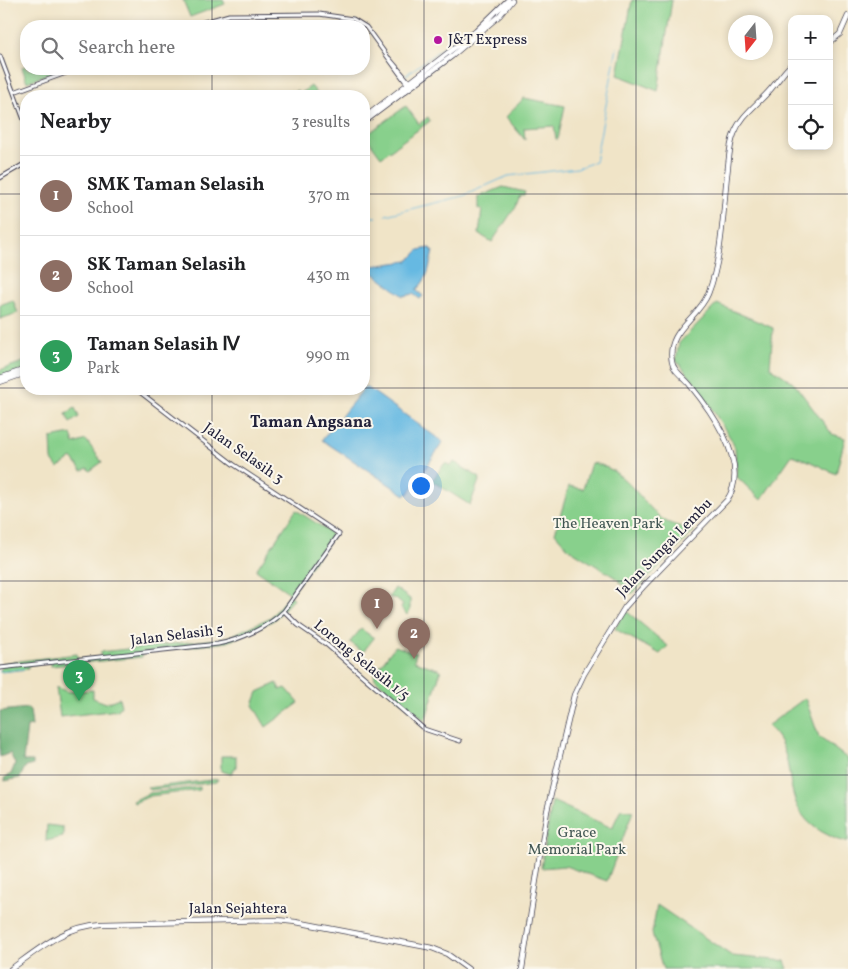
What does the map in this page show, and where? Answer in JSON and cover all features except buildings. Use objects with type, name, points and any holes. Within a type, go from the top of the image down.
[{"type":"main road","points":[[411,86],[476,31],[508,0]]},
{"type":"main road","points":[[370,116],[411,86],[500,15],[512,0]]},
{"type":"main road","points":[[833,40],[840,34],[848,16]]},
{"type":"main road","name":"Jalan Sungai Lembu","points":[[522,969],[547,811],[574,695],[584,674],[625,607],[724,504],[732,491],[732,456],[726,438],[696,392],[675,369],[671,361],[672,350],[678,330],[701,306],[712,280],[733,134],[745,115],[788,68]]},
{"type":"main road","points":[[0,380],[20,372]]},
{"type":"main road","points":[[0,380],[20,375]]},
{"type":"main road","name":"Jalan Sejahtera","points":[[11,969],[61,934],[81,926],[118,923],[277,920],[432,948],[451,956],[468,969]]},
{"type":"street","points":[[211,20],[229,15],[336,16],[355,20]]},
{"type":"street","points":[[370,33],[411,86]]},
{"type":"street","points":[[0,56],[20,108]]},
{"type":"street","points":[[14,92],[61,75]]},
{"type":"street","points":[[0,178],[20,166]]},
{"type":"street","name":"Jalan Selasih 3","points":[[144,395],[233,464],[339,534]]},
{"type":"street","name":"Jalan Selasih 5","points":[[0,668],[228,642],[274,620],[284,611],[339,534]]},
{"type":"street","name":"Lorong Selasih 1/5","points":[[284,611],[298,625],[327,645],[424,729],[460,741]]},
{"type":"green space","points":[[183,0],[223,0],[225,4],[190,17]]},
{"type":"green space","points":[[632,0],[672,0],[658,91],[618,75]]},
{"type":"green space","points":[[25,75],[46,75],[27,82]]},
{"type":"green space","points":[[311,86],[314,90],[306,90]]},
{"type":"green space","points":[[524,98],[565,106],[558,139],[556,139],[554,126],[524,128],[525,140],[506,117]]},
{"type":"green space","points":[[406,106],[419,124],[428,117],[430,121],[381,157],[370,142],[370,133]]},
{"type":"green space","points":[[503,187],[525,192],[524,195],[520,195],[516,206],[492,242],[479,234],[482,209],[478,209],[478,197]]},
{"type":"green space","points":[[13,300],[18,313],[0,319],[0,305]]},
{"type":"green space","points":[[717,304],[773,328],[770,367],[793,382],[832,434],[845,438],[836,474],[792,455],[761,500],[737,477],[735,448],[731,439],[696,384],[676,360],[679,343]]},
{"type":"green space","points":[[20,363],[20,371],[0,378],[0,370]]},
{"type":"green space","points":[[75,408],[79,417],[70,423],[66,414]]},
{"type":"green space","points":[[71,434],[74,444],[86,440],[102,462],[90,471],[88,468],[82,471],[72,458],[58,468],[52,460],[51,438]]},
{"type":"green space","points":[[454,462],[480,478],[470,505],[432,481],[445,463],[451,466]]},
{"type":"green space","name":"The Heaven Park","points":[[591,463],[602,465],[621,477],[664,520],[694,531],[632,594],[616,578],[569,549],[555,533],[569,486],[583,489]]},
{"type":"green space","points":[[296,510],[330,532],[332,536],[291,594],[256,570]]},
{"type":"green space","points":[[395,588],[410,599],[410,610],[407,615],[401,608],[403,605],[396,599],[389,597]]},
{"type":"green space","points":[[289,595],[294,598],[274,620],[228,642],[141,653],[142,657],[51,666],[51,662],[28,665],[28,669],[0,672],[3,663],[77,654],[78,659],[101,657],[100,652],[226,638],[271,617]]},
{"type":"green space","points":[[625,610],[668,646],[660,654],[615,629]]},
{"type":"green space","points":[[361,629],[374,638],[363,652],[350,642]]},
{"type":"green space","points":[[395,646],[416,653],[414,661],[441,670],[425,721],[375,679],[374,674]]},
{"type":"green space","points":[[277,683],[280,690],[286,688],[299,703],[266,727],[253,705],[258,692]]},
{"type":"green space","points":[[56,687],[68,692],[93,690],[93,698],[106,703],[119,698],[121,706],[118,710],[60,717]]},
{"type":"green space","points":[[805,698],[819,737],[848,759],[848,841],[839,840],[826,834],[810,823],[800,810],[794,796],[784,752],[778,738],[767,726]]},
{"type":"green space","points":[[28,708],[30,710],[32,726],[27,727],[23,761],[33,761],[33,765],[25,767],[20,778],[5,781],[4,778],[11,774],[15,764],[10,753],[0,757],[0,711]]},
{"type":"green space","points":[[221,756],[236,756],[236,767],[231,774],[221,771]]},
{"type":"green space","points":[[218,779],[216,782],[150,790],[147,788]]},
{"type":"green space","points":[[200,787],[200,790],[150,796],[134,803],[133,801],[149,793]]},
{"type":"green space","name":"Grace Memorial Park","points":[[552,801],[612,828],[621,809],[633,811],[607,881],[565,866],[541,868]]},
{"type":"green space","points":[[47,825],[63,827],[63,837],[46,841]]},
{"type":"green space","points":[[657,905],[732,956],[785,961],[788,969],[663,969],[652,933]]},
{"type":"water","points":[[430,248],[433,251],[428,272],[424,281],[416,290],[423,296],[420,299],[413,294],[403,296],[370,271],[372,266],[408,261],[419,250]]},
{"type":"water","points":[[370,389],[443,442],[409,493],[405,495],[322,440],[358,395],[370,395]]},
{"type":"waterway","points":[[406,75],[468,29]]},
{"type":"waterway","points":[[386,215],[463,196],[508,176],[577,168],[595,162],[617,48]]},
{"type":"waterway","points":[[370,217],[376,217]]},
{"type":"waterway","points":[[0,672],[24,669]]},
{"type":"place","name":"J&T Express","points":[[438,40]]},
{"type":"place","name":"SMK Taman Selasih","points":[[377,629]]},
{"type":"place","name":"SK Taman Selasih","points":[[414,659]]},
{"type":"place","name":"Taman Selasih Ⅳ","points":[[79,701]]},
{"type":"district","name":"Taman Angsana","points":[[311,423]]}]
